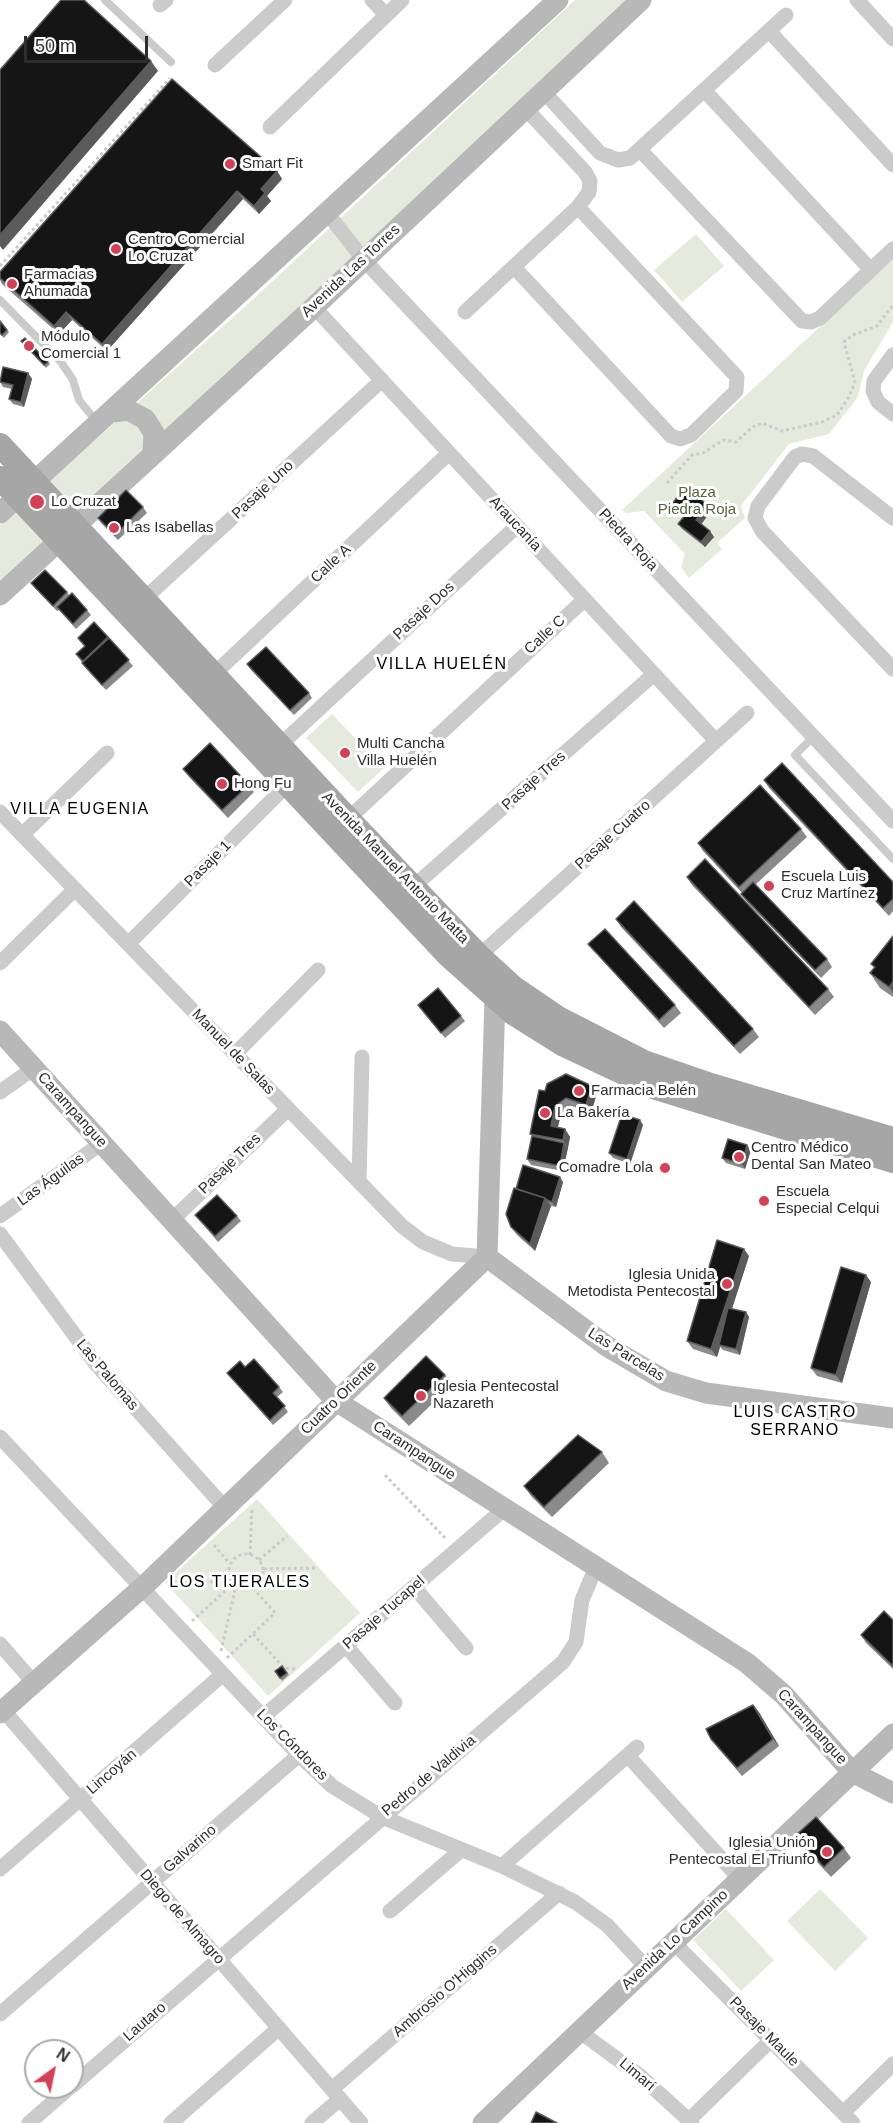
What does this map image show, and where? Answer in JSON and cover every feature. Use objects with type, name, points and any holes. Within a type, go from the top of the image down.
[{"type":"main road","name":"Avenida Manuel Antonio Matta","points":[[0,445],[27,490],[68,532],[288,784],[448,955],[495,998],[534,1028],[616,1072],[694,1101],[893,1161]]},
{"type":"main road","name":"Avenida Manuel Antonio Matta","points":[[0,478],[27,490]]},
{"type":"main road","name":"Avenida Manuel Antonio Matta","points":[[68,532],[144,599],[279,746],[485,962],[547,1011],[644,1062],[711,1085],[893,1139]]},
{"type":"main road","points":[[485,962],[495,998]]},
{"type":"street","points":[[215,65],[285,0]]},
{"type":"street","points":[[372,0],[386,15]]},
{"type":"street","points":[[270,127],[402,0]]},
{"type":"street","points":[[0,513],[328,214],[558,0]]},
{"type":"street","name":"Avenida Las Torres","points":[[0,595],[153,452],[314,307],[641,0]]},
{"type":"street","points":[[857,0],[893,39]]},
{"type":"street","points":[[543,91],[605,156],[624,160],[641,151],[786,15]]},
{"type":"street","points":[[769,31],[893,165]]},
{"type":"street","points":[[705,91],[871,270]]},
{"type":"street","points":[[465,312],[578,207],[589,192],[588,176],[525,108]]},
{"type":"street","points":[[641,151],[802,321],[811,322],[820,318],[893,249]]},
{"type":"street","points":[[514,267],[671,436],[680,439],[691,435],[736,391],[737,377],[578,207]]},
{"type":"street","name":"Piedra Roja","points":[[328,214],[364,260],[893,821]]},
{"type":"street","name":"Araucanía","points":[[314,307],[716,741]]},
{"type":"street","points":[[893,355],[874,381],[873,391],[878,402],[893,414]]},
{"type":"street","name":"Pasaje Uno","points":[[144,599],[382,380]]},
{"type":"street","points":[[106,418],[128,410],[145,419],[154,434],[153,452]]},
{"type":"street","name":"Calle A","points":[[213,675],[449,453]]},
{"type":"street","points":[[893,518],[806,454],[798,455],[792,460],[758,506],[755,518],[762,531],[893,669]]},
{"type":"street","name":"Pasaje Dos","points":[[279,746],[517,526]]},
{"type":"street","name":"Calle C","points":[[348,819],[585,599]]},
{"type":"street","name":"Pasaje Tres","points":[[413,887],[654,674]]},
{"type":"street","name":"Pasaje Cuatro","points":[[485,962],[747,713]]},
{"type":"street","points":[[22,835],[107,753]]},
{"type":"street","name":"Pasaje 1","points":[[128,944],[288,784]]},
{"type":"street","name":"Manuel de Salas","points":[[0,812],[402,1226],[423,1242],[452,1254],[487,1257]]},
{"type":"street","points":[[0,963],[75,890]]},
{"type":"street","points":[[235,1053],[318,970]]},
{"type":"street","points":[[487,1257],[495,998]]},
{"type":"street","name":"Carampangue","points":[[0,1031],[336,1401],[761,1674],[784,1695],[852,1772],[893,1793]]},
{"type":"street","points":[[359,1181],[362,1057]]},
{"type":"street","points":[[0,1092],[34,1068]]},
{"type":"street","name":"Pasaje Tres","points":[[172,1220],[288,1109]]},
{"type":"street","name":"Las Águilas","points":[[0,1216],[102,1143]]},
{"type":"street","name":"Las Palomas","points":[[0,1234],[90,1357],[225,1508]]},
{"type":"street","name":"Cuatro Oriente","points":[[2,1711],[144,1586],[487,1257]]},
{"type":"street","name":"Las Parcelas","points":[[487,1257],[608,1347],[666,1381],[706,1393],[893,1418]]},
{"type":"street","name":"Los Cóndores","points":[[0,1437],[144,1586],[182,1631],[299,1755],[332,1786],[382,1816],[502,1866],[559,1893],[607,1925],[646,1967]]},
{"type":"street","name":"Pasaje Tucapel","points":[[263,1717],[504,1509]]},
{"type":"street","name":"Pedro de Valdivia","points":[[219,1958],[568,1656],[576,1642],[585,1590],[596,1567]]},
{"type":"street","points":[[414,1587],[466,1647]]},
{"type":"street","points":[[0,1644],[34,1683]]},
{"type":"street","points":[[346,1646],[395,1703]]},
{"type":"street","name":"Lincoyán","points":[[0,1869],[220,1671]]},
{"type":"street","name":"Diego de Almagro","points":[[2,1711],[361,2123]]},
{"type":"street","name":"Avenida Lo Campino","points":[[483,2123],[893,1734]]},
{"type":"street","points":[[502,1866],[632,1752],[740,1879]]},
{"type":"street","name":"Galvarino","points":[[0,2014],[299,1755]]},
{"type":"street","points":[[390,1911],[461,1850]]},
{"type":"street","name":"Ambrosio O'Higgins","points":[[312,2123],[336,2094],[559,1893]]},
{"type":"street","name":"Pasaje Maule","points":[[673,1942],[772,2039],[848,2118]]},
{"type":"street","name":"Lautaro","points":[[84,2075],[219,1958]]},
{"type":"street","points":[[171,2123],[279,2028]]},
{"type":"street","name":"Limarí","points":[[579,2031],[639,2075],[691,2122]]},
{"type":"street","points":[[691,2122],[772,2039]]},
{"type":"street","points":[[848,2118],[893,2064]]},
{"type":"street","name":"Lautaro","points":[[29,2123],[56,2099]]},
{"type":"lane","points":[[105,0],[171,62]]},
{"type":"lane","points":[[0,300],[61,362],[73,380],[79,400],[106,418]]},
{"type":"lane","points":[[813,736],[795,755],[893,859]]},
{"type":"path","points":[[0,266],[170,78]]},
{"type":"path","points":[[133,119],[138,123]]},
{"type":"path","points":[[86,171],[91,175]]},
{"type":"path","points":[[667,483],[692,455],[703,453],[723,440],[736,442],[762,423],[782,431],[822,422],[837,415],[849,397],[855,382],[844,342],[877,326],[893,304]]},
{"type":"path","points":[[386,1475],[456,1550]]},
{"type":"path","points":[[250,1555],[253,1481]]},
{"type":"path","points":[[202,1530],[230,1564]]},
{"type":"path","points":[[259,1561],[287,1536]]},
{"type":"path","points":[[220,1671],[234,1583],[229,1572],[230,1564],[238,1556],[250,1555],[259,1561],[263,1569],[261,1580],[252,1587]]},
{"type":"path","points":[[263,1569],[316,1568]]},
{"type":"path","points":[[144,1586],[234,1583],[252,1587],[275,1614],[253,1634],[220,1671]]},
{"type":"path","points":[[182,1631],[234,1583]]},
{"type":"path","points":[[253,1634],[284,1668],[294,1668],[305,1681]]},
{"type":"green space","points":[[575,0],[626,0],[0,589],[0,525],[249,303]]},
{"type":"green space","points":[[696,234],[724,266],[682,302],[654,270]]},
{"type":"green space","name":"Plaza Piedra Roja","points":[[893,259],[893,322],[864,371],[858,397],[829,434],[789,444],[741,506],[745,518],[717,543],[722,549],[689,578],[681,567],[685,554],[644,511],[626,513],[622,510]]},
{"type":"green space","name":"Multi Cancha Villa Huelén","points":[[332,714],[384,768],[358,792],[306,738]]},
{"type":"green space","points":[[257,1499],[360,1613],[268,1696],[165,1582]]},
{"type":"green space","points":[[820,1889],[868,1938],[835,1971],[787,1921]]},
{"type":"green space","points":[[726,1909],[774,1960],[741,1991],[693,1940]]},
{"type":"building","points":[[61,0],[84,0],[151,61],[0,235],[0,70]]},
{"type":"building","name":"Centro Comercial Lo Cruzat","points":[[172,79],[277,171],[261,189],[265,193],[254,206],[237,191],[102,344],[66,312],[54,326],[0,278],[0,272]]},
{"type":"building","points":[[0,321],[7,330],[2,335],[0,333]]},
{"type":"building","points":[[25,338],[48,362],[44,365],[21,341]]},
{"type":"building","points":[[3,367],[28,373],[21,402],[9,399],[13,385],[0,382]]},
{"type":"building","points":[[685,487],[708,505],[696,520],[710,531],[701,542],[678,524],[685,515],[672,504]]},
{"type":"building","points":[[126,490],[143,507],[115,535],[98,518]]},
{"type":"building","points":[[45,570],[67,592],[53,606],[31,583]]},
{"type":"building","points":[[72,593],[87,610],[73,624],[57,607]]},
{"type":"building","points":[[94,622],[108,637],[83,661],[76,654],[85,646],[78,638]]},
{"type":"building","points":[[109,638],[129,660],[102,685],[82,663]]},
{"type":"building","points":[[266,647],[309,693],[290,710],[247,664]]},
{"type":"building","name":"Hong Fu","points":[[210,743],[249,785],[222,810],[183,769]]},
{"type":"building","points":[[782,763],[893,882],[893,899],[883,908],[764,780]]},
{"type":"building","points":[[760,785],[801,829],[739,887],[698,843]]},
{"type":"building","points":[[705,859],[828,989],[809,1007],[687,877]]},
{"type":"building","points":[[753,882],[827,959],[815,970],[741,894]]},
{"type":"building","points":[[634,901],[753,1029],[734,1046],[616,919]]},
{"type":"building","points":[[605,929],[675,1005],[659,1020],[588,944]]},
{"type":"building","points":[[893,936],[893,982],[889,987],[870,973],[875,967],[871,964]]},
{"type":"building","points":[[438,988],[461,1016],[441,1033],[418,1005]]},
{"type":"building","points":[[566,1074],[592,1086],[586,1105],[566,1098],[555,1106],[551,1126],[565,1129],[563,1140],[530,1134],[539,1090],[545,1091],[547,1084]]},
{"type":"building","points":[[622,1114],[640,1120],[627,1159],[609,1153]]},
{"type":"building","points":[[532,1136],[564,1143],[560,1166],[527,1159]]},
{"type":"building","name":"Centro Médico Dental San Mateo","points":[[728,1139],[747,1145],[742,1164],[722,1158]]},
{"type":"building","points":[[523,1165],[560,1177],[552,1202],[516,1189]]},
{"type":"building","points":[[514,1188],[545,1198],[530,1244],[511,1227],[506,1214]]},
{"type":"building","points":[[217,1195],[237,1216],[215,1236],[195,1215]]},
{"type":"building","name":"Iglesia Unida Metodista Pentecostal","points":[[717,1240],[744,1249],[711,1349],[687,1341]]},
{"type":"building","points":[[841,1267],[866,1275],[836,1375],[811,1368]]},
{"type":"building","points":[[728,1308],[746,1312],[736,1349],[719,1345]]},
{"type":"building","points":[[426,1356],[445,1375],[402,1416],[384,1398]]},
{"type":"building","points":[[254,1359],[279,1387],[273,1393],[285,1406],[270,1420],[227,1373],[240,1361],[245,1367]]},
{"type":"building","points":[[578,1435],[602,1452],[544,1507],[524,1486]]},
{"type":"building","points":[[884,1611],[893,1620],[893,1666],[861,1635]]},
{"type":"building","points":[[282,1666],[287,1673],[280,1678],[275,1671]]},
{"type":"building","points":[[753,1705],[773,1739],[737,1768],[711,1739],[706,1729]]},
{"type":"building","name":"Iglesia Unión Pentecostal El Triunfo","points":[[816,1817],[844,1848],[824,1867],[795,1836]]},
{"type":"building","points":[[536,2112],[557,2123],[531,2123]]},
{"type":"place","name":"Smart Fit","points":[[230,164]]},
{"type":"place","name":"Centro Comercial Lo Cruzat","points":[[116,249]]},
{"type":"place","name":"Farmacias Ahumada","points":[[12,284]]},
{"type":"place","name":"Módulo Comercial 1","points":[[29,346]]},
{"type":"place","name":"Lo Cruzat","points":[[37,502]]},
{"type":"place","name":"Las Isabellas","points":[[114,528]]},
{"type":"place","name":"Multi Cancha Villa Huelén","points":[[345,753]]},
{"type":"place","name":"Hong Fu","points":[[222,784]]},
{"type":"place","name":"Escuela Luis Cruz Martínez","points":[[769,886]]},
{"type":"place","name":"Farmacia Belén","points":[[579,1091]]},
{"type":"place","name":"La Bakería","points":[[545,1113]]},
{"type":"place","name":"Centro Médico Dental San Mateo","points":[[739,1157]]},
{"type":"place","name":"Comadre Lola","points":[[665,1168]]},
{"type":"place","name":"Escuela Especial Celqui","points":[[764,1201]]},
{"type":"place","name":"Iglesia Unida Metodista Pentecostal","points":[[727,1284]]},
{"type":"place","name":"Iglesia Pentecostal Nazareth","points":[[421,1396]]},
{"type":"place","name":"Iglesia Unión Pentecostal El Triunfo","points":[[827,1852]]},
{"type":"district","name":"VILLA HUELÉN","points":[[442,665]]},
{"type":"district","name":"VILLA EUGENIA","points":[[80,810]]},
{"type":"district","name":"LUIS CASTRO SERRANO","points":[[795,1422]]},
{"type":"district","name":"LOS TIJERALES","points":[[240,1583]]}]
